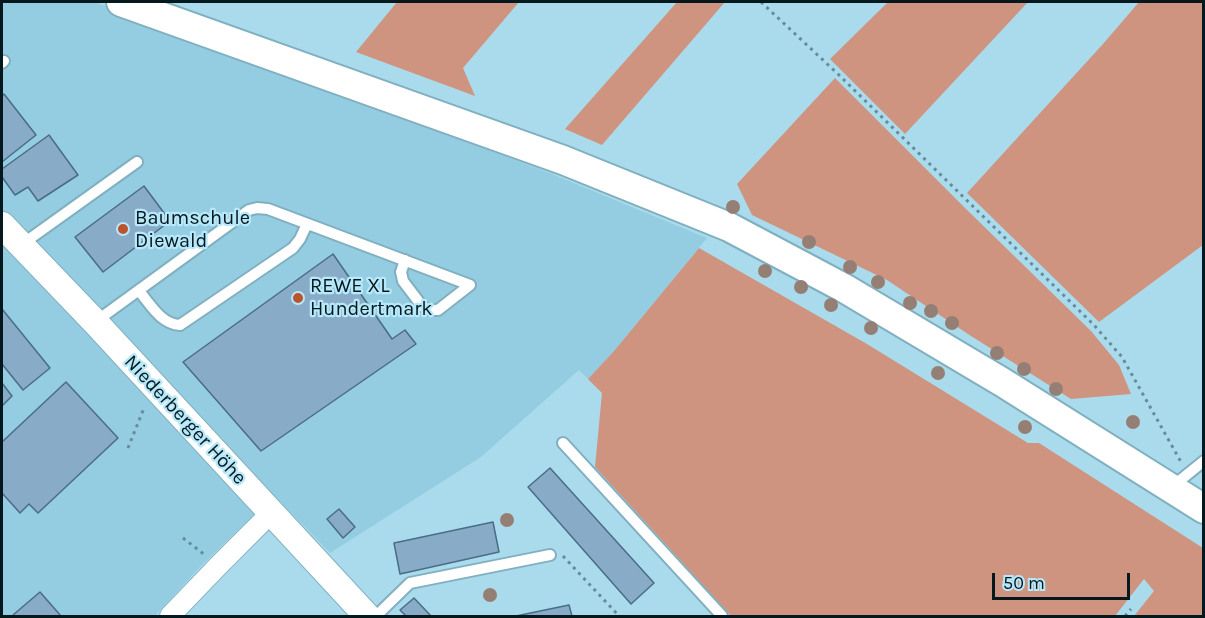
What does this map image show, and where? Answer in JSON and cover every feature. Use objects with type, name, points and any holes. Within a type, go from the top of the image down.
[{"type":"main road","points":[[121,2],[563,160],[729,227],[844,288],[1179,481],[1203,509]]},
{"type":"street","name":"Niederberger Höhe","points":[[2,225],[367,616]]},
{"type":"street","points":[[170,616],[271,513]]},
{"type":"lane","points":[[21,245],[137,162]]},
{"type":"lane","points":[[95,322],[249,210],[258,208],[268,209],[470,285],[438,310],[429,310],[422,306],[403,282],[401,272],[405,261]]},
{"type":"lane","points":[[139,291],[164,321],[172,325],[180,325],[292,248],[300,239],[307,224]]},
{"type":"lane","points":[[563,443],[722,616]]},
{"type":"lane","points":[[1179,481],[1203,461]]},
{"type":"lane","points":[[376,616],[410,584],[550,555]]},
{"type":"path","points":[[760,2],[848,84],[1093,324],[1122,357],[1179,481]]},
{"type":"path","points":[[129,448],[145,406]]},
{"type":"path","points":[[183,538],[219,565]]},
{"type":"path","points":[[550,555],[554,547],[619,616]]},
{"type":"path","points":[[1125,616],[1131,609]]},
{"type":"shaded area","points":[[2,2],[95,2],[552,174],[707,238],[614,351],[588,379],[579,370],[481,457],[330,553],[274,495],[200,567],[155,616],[2,616]]},
{"type":"shaded area","points":[[397,2],[519,2],[463,68],[475,96],[356,52]]},
{"type":"shaded area","points":[[677,2],[725,2],[602,145],[565,129]]},
{"type":"shaded area","points":[[888,2],[1028,2],[905,134],[830,59]]},
{"type":"shaded area","points":[[1139,2],[1203,2],[1203,245],[1099,322],[967,193]]},
{"type":"shaded area","points":[[835,78],[1091,331],[1119,365],[1131,394],[1071,399],[887,280],[752,215],[737,184]]},
{"type":"shaded area","points":[[699,248],[867,344],[1028,443],[1039,443],[1203,548],[1203,616],[1134,616],[1154,591],[1144,579],[1115,616],[731,616],[595,467],[602,393],[588,379]]},
{"type":"building","points":[[4,94],[36,135],[2,162],[2,96]]},
{"type":"building","points":[[49,135],[78,175],[38,201],[28,187],[15,195],[2,177],[2,169]]},
{"type":"building","name":"Baumschule Diewald","points":[[144,186],[170,221],[103,272],[75,237]]},
{"type":"building","points":[[333,254],[392,339],[405,330],[416,344],[261,451],[183,362]]},
{"type":"building","points":[[2,309],[50,368],[23,390],[2,364]]},
{"type":"building","points":[[66,382],[118,438],[38,513],[29,504],[20,513],[2,493],[2,442]]},
{"type":"building","points":[[2,383],[12,396],[2,406]]},
{"type":"building","points":[[550,468],[654,583],[631,604],[528,487]]},
{"type":"building","points":[[339,509],[355,527],[343,538],[327,519]]},
{"type":"building","points":[[493,522],[499,552],[400,574],[394,543]]},
{"type":"building","points":[[40,592],[61,616],[13,615]]},
{"type":"building","points":[[414,598],[431,616],[406,616],[400,610]]},
{"type":"building","points":[[569,605],[572,616],[516,616]]},
{"type":"place","name":"Baumschule Diewald","points":[[123,229]]},
{"type":"place","name":"REWE XL Hundertmark","points":[[298,298]]}]
